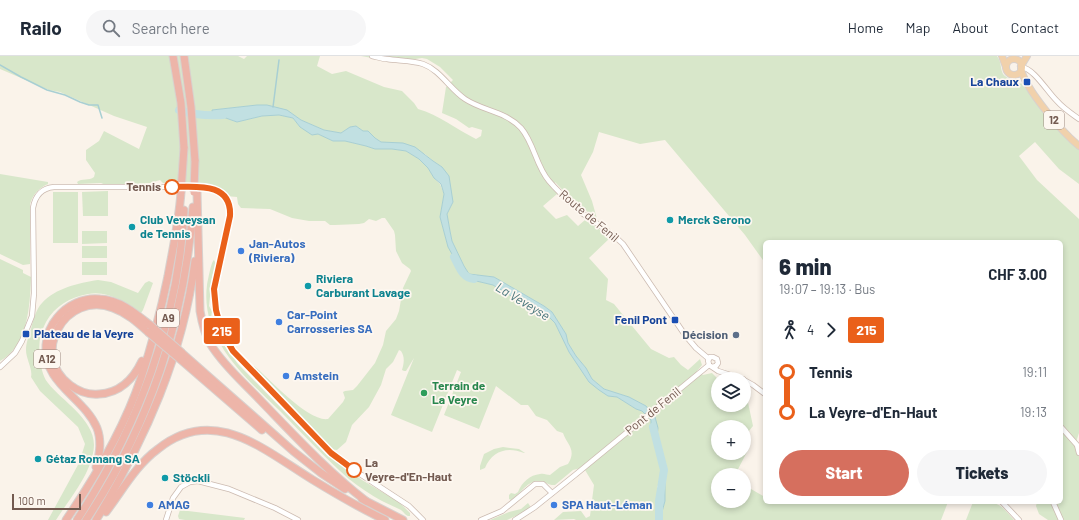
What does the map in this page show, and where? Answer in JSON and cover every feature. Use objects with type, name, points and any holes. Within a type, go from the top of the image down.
[{"type":"highway","name":"A9","points":[[77,520],[102,480],[124,437],[142,396],[157,356],[167,322],[177,273],[183,226],[184,148],[181,103],[174,56]]},
{"type":"highway","name":"A9","points":[[86,520],[112,478],[135,434],[150,399],[163,363],[175,321],[185,275],[196,192],[191,107],[184,56]]},
{"type":"highway","points":[[66,520],[107,455],[141,378],[160,311],[174,246],[183,192]]},
{"type":"highway","points":[[96,520],[124,474],[139,445],[158,400],[175,351],[185,315],[194,268],[197,236],[196,192]]},
{"type":"highway","name":"A12","points":[[196,192],[200,311],[203,327],[210,344],[222,360],[307,449],[335,476],[366,501]]},
{"type":"highway","name":"A12","points":[[86,489],[99,457],[99,435],[96,426],[90,417],[59,384],[47,361],[46,352],[49,333],[57,317],[69,307],[82,301],[95,298],[109,300],[122,305],[136,314],[149,328],[298,461],[357,505]]},
{"type":"highway","name":"A12","points":[[149,328],[114,308],[98,305],[86,306],[70,314],[58,327],[53,344],[53,358],[60,374],[65,381],[74,388],[87,393],[106,393],[120,388],[132,377],[140,366],[151,344]]},
{"type":"highway","name":"A12","points":[[181,356],[308,463],[338,485],[403,520]]},
{"type":"highway","name":"A12","points":[[100,520],[140,467],[156,450],[166,442],[183,434],[207,430],[225,432],[248,440],[270,452],[313,480],[384,520]]},
{"type":"main road","name":"12","points":[[1002,56],[1007,72],[1032,91]]},
{"type":"main road","points":[[1011,74],[1017,74],[1028,56]]},
{"type":"main road","name":"12","points":[[1006,67],[1008,62],[1015,58],[1020,62],[1023,76],[1032,91],[1062,130],[1079,146]]},
{"type":"street","name":"Route de Fenil","points":[[372,56],[387,59],[406,60],[423,64],[431,68],[466,100],[504,115],[520,128],[526,135],[543,173],[549,181],[582,212],[613,234],[623,244],[685,335],[696,348],[709,359]]},
{"type":"street","points":[[1021,67],[1025,67],[1031,72],[1057,102],[1079,119]]},
{"type":"street","points":[[1,365],[12,356],[19,347],[26,334],[32,316],[34,293],[33,208],[36,198],[41,191],[54,187],[205,187],[216,190],[225,197],[230,208],[229,221],[214,294],[218,321],[230,346],[331,453],[409,506],[423,520]]},
{"type":"street","points":[[722,372],[710,366],[709,359],[711,357],[717,359],[722,369],[726,372]]},
{"type":"street","points":[[710,366],[715,366],[718,363]]},
{"type":"street","name":"Pont de Fenil","points":[[552,493],[710,366]]},
{"type":"street","points":[[751,384],[763,392]]},
{"type":"street","points":[[1063,429],[1077,445],[1079,453]]},
{"type":"street","points":[[166,520],[173,498],[181,487],[190,482],[198,481],[228,489],[275,508],[298,520]]},
{"type":"street","points":[[481,520],[502,511],[535,484],[543,484],[552,493],[514,520]]},
{"type":"street","points":[[1004,504],[1019,520]]},
{"type":"street","points":[[1054,504],[1061,520]]},
{"type":"green space","points":[[0,56],[238,56],[244,59],[247,56],[320,56],[317,66],[332,74],[346,71],[384,87],[402,91],[418,109],[440,118],[476,139],[481,136],[482,130],[472,127],[469,128],[456,119],[442,113],[446,87],[453,80],[440,67],[427,59],[422,58],[395,62],[361,56],[997,56],[1000,61],[1003,74],[1020,84],[1021,83],[1068,141],[1079,149],[1079,184],[1059,169],[1035,142],[1019,156],[1037,180],[1079,219],[1079,433],[1076,442],[1079,453],[1079,520],[1048,520],[1039,514],[1036,506],[1036,504],[1063,504],[1063,240],[763,240],[763,260],[745,235],[665,140],[640,144],[599,132],[593,152],[581,175],[592,201],[597,219],[571,199],[555,182],[557,194],[543,206],[556,219],[567,215],[578,226],[585,220],[611,237],[589,258],[608,279],[606,300],[614,304],[651,349],[669,358],[674,357],[688,370],[700,359],[702,365],[697,371],[703,375],[711,373],[711,412],[750,412],[753,426],[751,428],[751,420],[711,420],[711,460],[743,460],[739,468],[711,468],[711,508],[751,508],[751,489],[763,496],[763,504],[947,504],[941,520],[662,520],[662,512],[665,501],[665,473],[657,487],[659,520],[554,520],[563,512],[581,511],[586,518],[590,516],[594,485],[585,470],[581,468],[573,470],[555,485],[540,481],[533,482],[526,486],[514,498],[511,500],[509,499],[509,495],[511,493],[515,494],[518,492],[524,482],[530,477],[541,474],[550,475],[560,467],[568,464],[572,455],[563,433],[557,431],[547,420],[536,416],[528,405],[521,405],[496,386],[479,429],[444,415],[461,372],[457,370],[432,432],[391,415],[414,358],[406,371],[402,370],[404,358],[399,350],[393,362],[386,369],[381,385],[369,407],[352,425],[346,442],[337,450],[329,449],[312,427],[253,367],[254,366],[289,398],[310,414],[328,419],[343,402],[345,398],[343,392],[353,390],[375,363],[383,345],[386,331],[396,319],[403,288],[411,271],[402,263],[396,251],[394,231],[385,218],[376,221],[369,219],[364,223],[359,224],[330,225],[325,221],[309,221],[292,218],[270,209],[241,208],[238,204],[237,197],[221,194],[222,189],[205,183],[163,183],[160,180],[150,183],[131,185],[106,185],[101,183],[78,184],[77,182],[79,181],[94,177],[95,173],[86,160],[86,150],[99,141],[104,131],[139,149],[147,127],[114,116],[60,92],[49,90],[0,69]],"holes":[[[267,105],[291,113],[301,120],[324,130],[341,133],[350,127],[356,126],[363,131],[368,131],[381,142],[425,154],[442,167],[453,202],[447,214],[452,241],[469,274],[494,277],[552,312],[566,334],[568,343],[592,379],[604,389],[629,397],[646,406],[657,436],[651,430],[651,420],[642,411],[617,397],[608,396],[589,382],[569,352],[555,322],[547,315],[493,285],[472,280],[448,247],[440,217],[444,194],[440,184],[419,159],[406,151],[375,149],[345,141],[333,141],[300,127],[293,118],[279,115],[262,116],[237,122],[223,117],[213,118],[212,110]]]},
{"type":"green space","points":[[0,174],[48,182],[48,184],[37,192],[30,204],[30,264],[23,265],[0,254]]},
{"type":"green space","points":[[108,191],[108,216],[83,216],[82,192]]},
{"type":"green space","points":[[53,192],[78,192],[78,243],[53,243]]},
{"type":"green space","points":[[82,231],[107,231],[107,243],[82,244]]},
{"type":"green space","points":[[82,246],[107,246],[107,258],[82,258]]},
{"type":"green space","points":[[0,259],[23,270],[23,273],[31,277],[30,300],[26,324],[22,335],[17,346],[0,361]]},
{"type":"green space","points":[[214,260],[216,264],[212,277],[209,306],[212,311],[211,318],[222,342],[238,364],[327,455],[362,480],[399,502],[410,513],[410,516],[407,516],[401,510],[382,501],[349,479],[253,385],[228,356],[218,340],[211,323],[207,305],[207,285]]},
{"type":"green space","points":[[82,262],[107,262],[107,275],[82,275]]},
{"type":"green space","points":[[98,280],[111,282],[138,293],[145,283],[149,281],[153,283],[141,313],[116,298],[109,295],[95,293],[81,295],[64,303],[54,311],[44,326],[40,339],[39,352],[44,377],[54,390],[76,411],[89,427],[93,436],[94,445],[90,465],[80,484],[56,520],[48,520],[79,463],[85,444],[78,427],[40,391],[31,377],[31,371],[26,353],[27,342],[36,312],[48,298],[68,287]]},
{"type":"green space","points":[[503,447],[519,449],[525,453],[506,450],[496,454],[488,462],[485,468],[480,470],[484,454],[494,449]]},
{"type":"green space","points":[[528,503],[530,506],[529,510],[507,520],[490,520],[521,509]]},
{"type":"green space","points":[[972,504],[996,504],[1004,509],[1014,520],[966,520]]},
{"type":"green space","points":[[180,510],[245,518],[244,520],[185,520],[179,519],[178,516]]},
{"type":"water","points":[[267,105],[287,110],[301,120],[324,130],[341,133],[350,127],[356,126],[363,131],[368,131],[381,142],[403,143],[415,147],[442,167],[449,176],[453,202],[447,214],[452,241],[469,274],[494,277],[552,312],[566,334],[568,343],[592,379],[604,389],[629,397],[646,406],[655,417],[658,428],[657,436],[654,437],[651,430],[651,420],[642,411],[617,397],[608,396],[589,382],[569,352],[555,323],[547,315],[493,285],[465,277],[448,247],[440,217],[444,194],[441,184],[434,178],[428,168],[419,159],[406,151],[375,149],[345,141],[333,141],[318,134],[312,135],[300,127],[293,118],[279,115],[262,116],[237,122],[223,117],[213,118],[212,110]]},
{"type":"water","points":[[663,472],[665,473],[665,501],[662,512],[662,520],[659,520],[658,489]]},
{"type":"waterway","points":[[273,107],[279,60]]},
{"type":"waterway","points":[[0,65],[47,90],[65,95],[89,105],[98,105],[102,118]]},
{"type":"waterway","name":"La Veveyse","points":[[179,110],[201,115],[223,115]]},
{"type":"waterway","name":"La Veveyse","points":[[454,257],[459,268],[464,274],[474,279]]},
{"type":"waterway","name":"La Veveyse","points":[[653,427],[664,470],[659,501],[659,520]]},
{"type":"bus line","name":"215","points":[[172,187],[212,188],[221,193],[227,200],[230,208],[230,216],[214,289],[214,300],[218,321],[222,332],[233,351],[293,414],[331,453],[354,470]]},
{"type":"place","name":"La Chaux","points":[[1027,82]]},
{"type":"place","name":"Tennis","points":[[172,187]]},
{"type":"place","name":"Merck Serono","points":[[670,220]]},
{"type":"place","name":"Club Veveysan de Tennis","points":[[132,227]]},
{"type":"place","name":"Jan-Autos (Riviera)","points":[[241,251]]},
{"type":"place","name":"Riviera Carburant Lavage","points":[[308,286]]},
{"type":"place","name":"Fenil Pont","points":[[675,320]]},
{"type":"place","name":"Car-Point Carrosseries SA","points":[[279,322]]},
{"type":"place","name":"Plateau de la Veyre","points":[[26,334]]},
{"type":"place","name":"Décision","points":[[736,335]]},
{"type":"place","name":"Amstein","points":[[286,376]]},
{"type":"place","name":"Terrain de La Veyre","points":[[424,393]]},
{"type":"place","name":"Gétaz Romang SA","points":[[38,459]]},
{"type":"place","name":"La Veyre-d'En-Haut","points":[[354,470]]},
{"type":"place","name":"Stöckli","points":[[165,478]]},
{"type":"place","name":"AMAG","points":[[150,505]]},
{"type":"place","name":"SPA Haut-Léman","points":[[554,505]]}]
